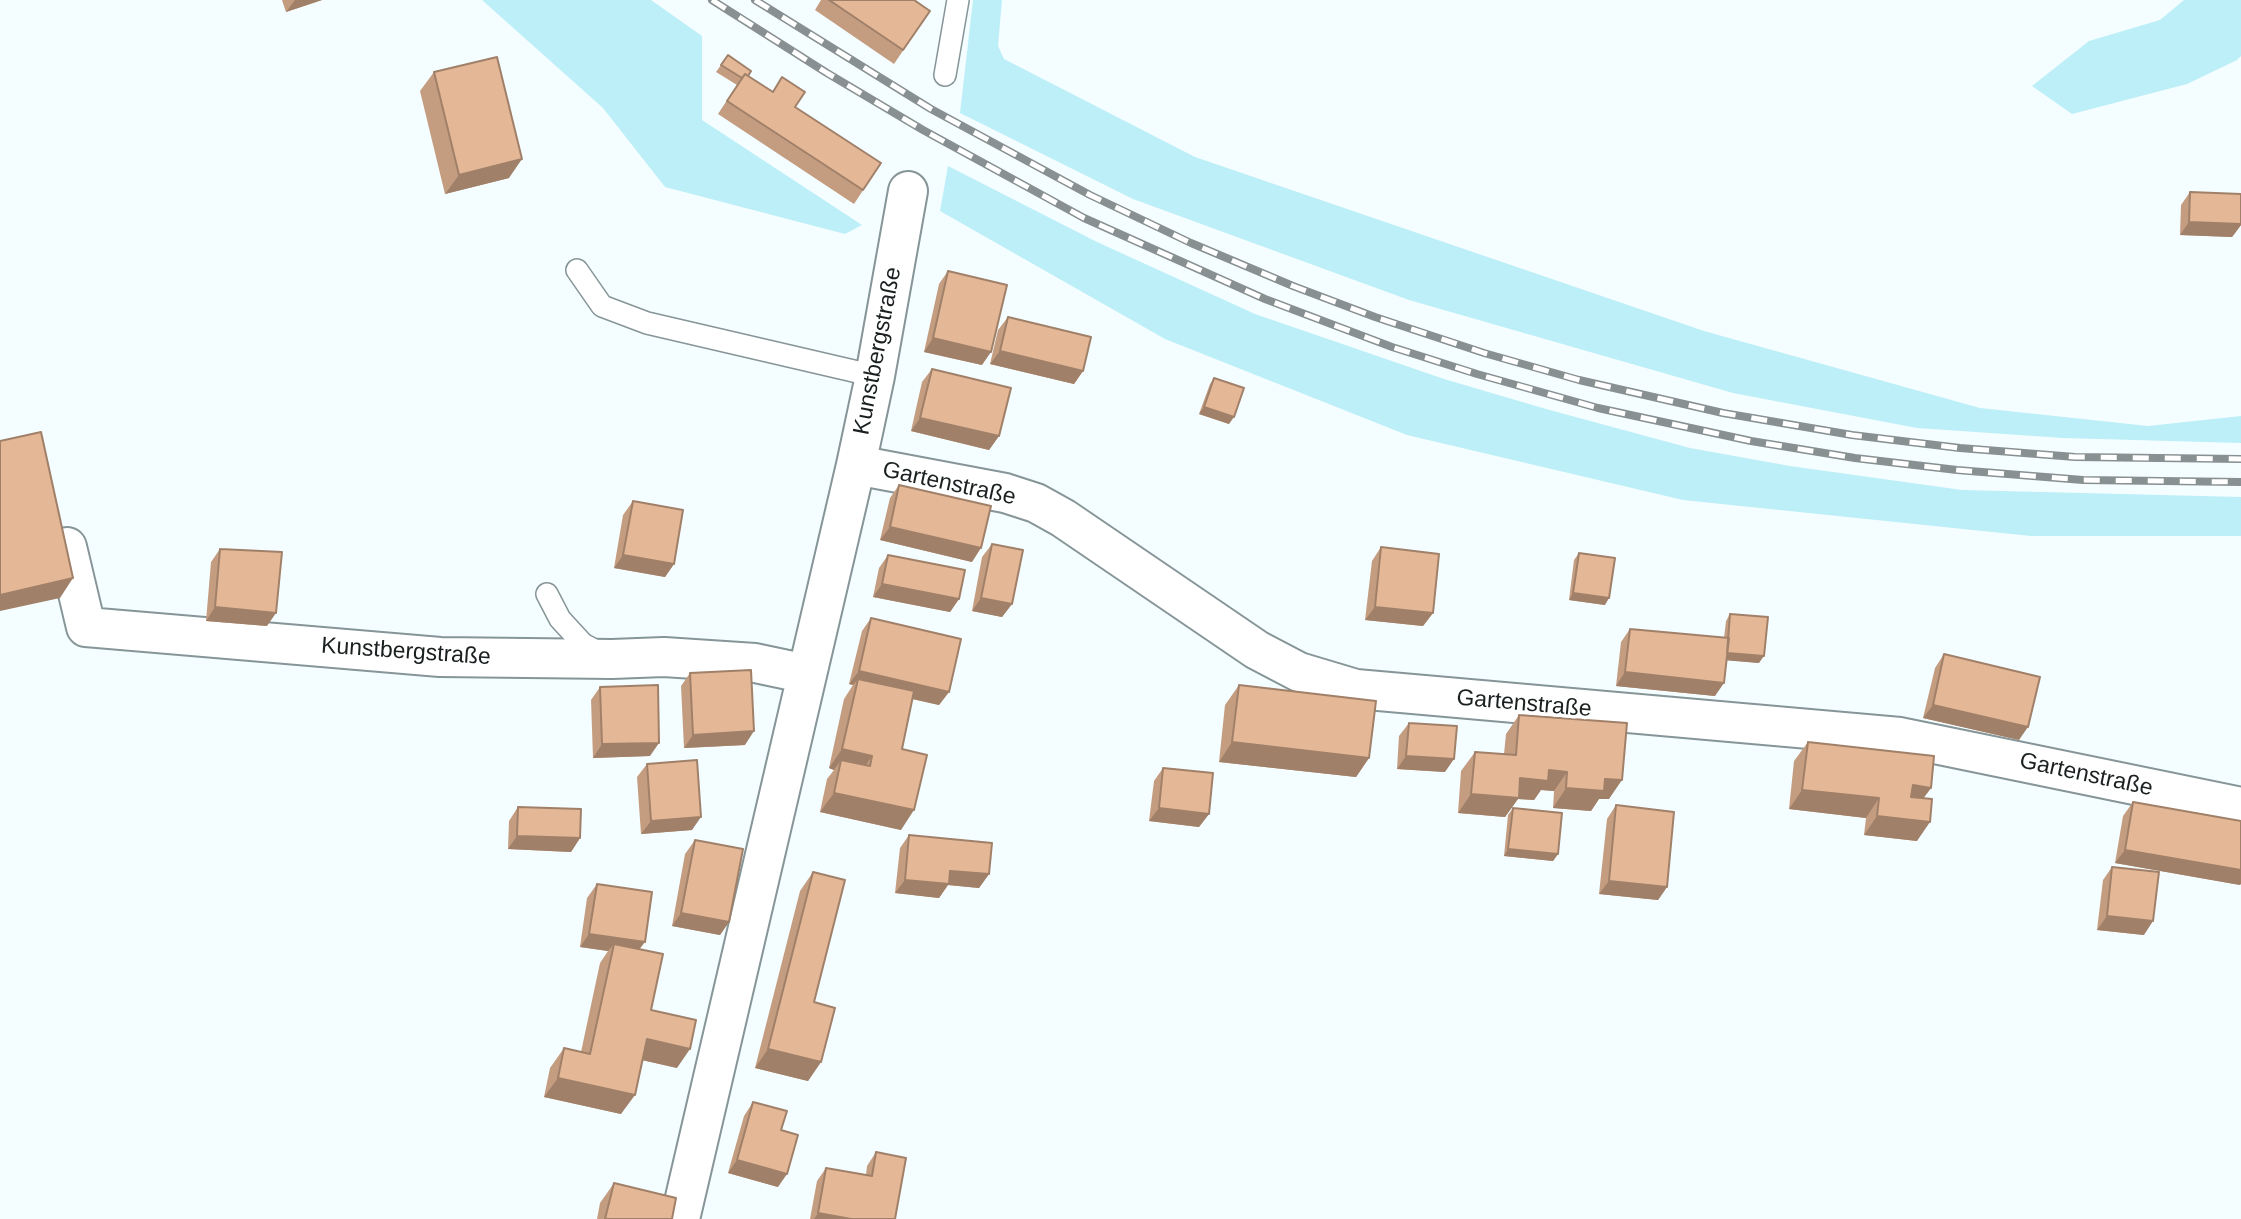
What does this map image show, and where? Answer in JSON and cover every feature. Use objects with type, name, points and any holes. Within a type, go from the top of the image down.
[{"type":"street","name":"Kunstbergstraße","points":[[680,1219],[856,465],[908,191]]},
{"type":"street","name":"Gartenstraße","points":[[856,465],[1005,494],[1036,503],[1063,518],[1257,650],[1299,672],[1356,689],[1900,737],[2241,807]]},
{"type":"street","name":"Kunstbergstraße","points":[[67,547],[86,627],[440,657],[664,657],[742,662],[807,674]]},
{"type":"lane","points":[[945,75],[958,0]]},
{"type":"lane","points":[[577,270],[602,306],[647,323],[875,376]]},
{"type":"lane","points":[[547,594],[560,619],[583,644],[612,659]]},
{"type":"shaded area","points":[[482,0],[651,0],[702,36],[702,120],[862,225],[845,234],[665,187],[603,108]]},
{"type":"shaded area","points":[[973,0],[1002,0],[998,46],[1004,59],[1195,157],[1704,331],[1980,408],[2148,426],[2241,416],[2241,443],[2063,438],[1917,428],[1733,393],[1409,300],[1133,199],[960,113]]},
{"type":"shaded area","points":[[2184,0],[2241,0],[2241,56],[2237,60],[2187,84],[2072,114],[2032,86],[2089,41],[2160,20]]},
{"type":"shaded area","points":[[948,166],[1097,242],[1255,314],[1444,379],[1546,409],[1690,448],[1790,466],[1962,490],[2241,497],[2241,536],[2031,536],[1683,500],[1407,435],[1165,339],[940,211]]},
{"type":"building","points":[[829,0],[914,0],[930,11],[903,50]]},
{"type":"building","points":[[728,55],[751,71],[748,76],[745,74],[742,78],[721,65]]},
{"type":"building","points":[[497,57],[522,159],[459,175],[434,72]]},
{"type":"building","points":[[745,74],[773,92],[782,77],[805,92],[795,107],[881,163],[863,190],[727,101]]},
{"type":"building","points":[[2190,192],[2241,194],[2241,224],[2189,222]]},
{"type":"building","points":[[948,271],[1007,285],[991,352],[933,338]]},
{"type":"building","points":[[1008,317],[1091,337],[1083,371],[1000,351]]},
{"type":"building","points":[[932,369],[1011,388],[999,436],[920,418]]},
{"type":"building","points":[[1214,378],[1244,388],[1234,417],[1204,407]]},
{"type":"building","points":[[41,432],[73,578],[0,595],[0,441]]},
{"type":"building","points":[[899,485],[991,506],[981,548],[890,527]]},
{"type":"building","points":[[633,501],[683,510],[674,564],[623,555]]},
{"type":"building","points":[[992,544],[1023,550],[1012,604],[981,598]]},
{"type":"building","points":[[1381,547],[1439,554],[1433,613],[1375,607]]},
{"type":"building","points":[[220,549],[282,552],[276,613],[215,607]]},
{"type":"building","points":[[1579,553],[1615,558],[1609,598],[1573,593]]},
{"type":"building","points":[[888,555],[965,570],[959,599],[882,584]]},
{"type":"building","points":[[1730,614],[1768,617],[1764,656],[1727,653]]},
{"type":"building","points":[[871,618],[961,639],[949,692],[859,671]]},
{"type":"building","points":[[1630,629],[1729,638],[1724,683],[1625,672]]},
{"type":"building","points":[[1944,654],[2040,677],[2028,727],[1933,705]]},
{"type":"building","points":[[751,670],[754,731],[693,735],[690,673]]},
{"type":"building","points":[[858,679],[914,691],[902,749],[927,755],[914,810],[834,793],[841,760],[870,766],[872,756],[842,749]]},
{"type":"building","points":[[658,685],[659,743],[602,744],[600,687]]},
{"type":"building","points":[[1239,685],[1376,701],[1369,758],[1232,742]]},
{"type":"building","points":[[1519,715],[1627,723],[1622,780],[1605,779],[1604,791],[1566,788],[1567,772],[1549,770],[1548,781],[1520,778],[1519,798],[1471,794],[1475,752],[1516,755]]},
{"type":"building","points":[[1409,723],[1457,726],[1454,759],[1406,756]]},
{"type":"building","points":[[1808,742],[1934,756],[1931,788],[1913,785],[1911,797],[1932,799],[1930,822],[1877,816],[1879,798],[1802,790]]},
{"type":"building","points":[[697,760],[701,817],[651,821],[647,764]]},
{"type":"building","points":[[1163,768],[1213,773],[1209,814],[1159,808]]},
{"type":"building","points":[[2133,802],[2241,821],[2241,870],[2125,850]]},
{"type":"building","points":[[1616,805],[1674,812],[1667,887],[1609,881]]},
{"type":"building","points":[[518,807],[581,809],[580,838],[517,836]]},
{"type":"building","points":[[1513,808],[1562,813],[1558,854],[1508,849]]},
{"type":"building","points":[[909,835],[992,843],[989,874],[950,871],[949,884],[905,880]]},
{"type":"building","points":[[695,840],[743,849],[729,922],[681,913]]},
{"type":"building","points":[[2112,867],[2159,872],[2153,921],[2107,916]]},
{"type":"building","points":[[813,872],[845,880],[814,1002],[835,1008],[821,1062],[768,1049]]},
{"type":"building","points":[[597,884],[652,892],[645,942],[589,934]]},
{"type":"building","points":[[614,944],[663,954],[651,1010],[696,1020],[690,1049],[647,1039],[635,1095],[558,1078],[564,1048],[590,1054]]},
{"type":"building","points":[[753,1102],[787,1111],[781,1130],[798,1135],[787,1174],[737,1160]]},
{"type":"building","points":[[876,1152],[906,1158],[895,1219],[851,1219],[818,1213],[826,1168],[872,1176]]},
{"type":"building","points":[[614,1183],[676,1198],[672,1219],[605,1219]]},
{"type":"railway","points":[[712,0],[923,130],[1084,218],[1265,299],[1392,347],[1477,374],[1598,408],[1751,441],[1855,458],[1957,470],[2083,480],[2241,482]]},
{"type":"railway","points":[[755,0],[931,109],[1090,195],[1191,243],[1293,286],[1375,317],[1484,353],[1579,380],[1723,413],[1852,435],[1960,448],[2075,457],[2241,459]]}]
